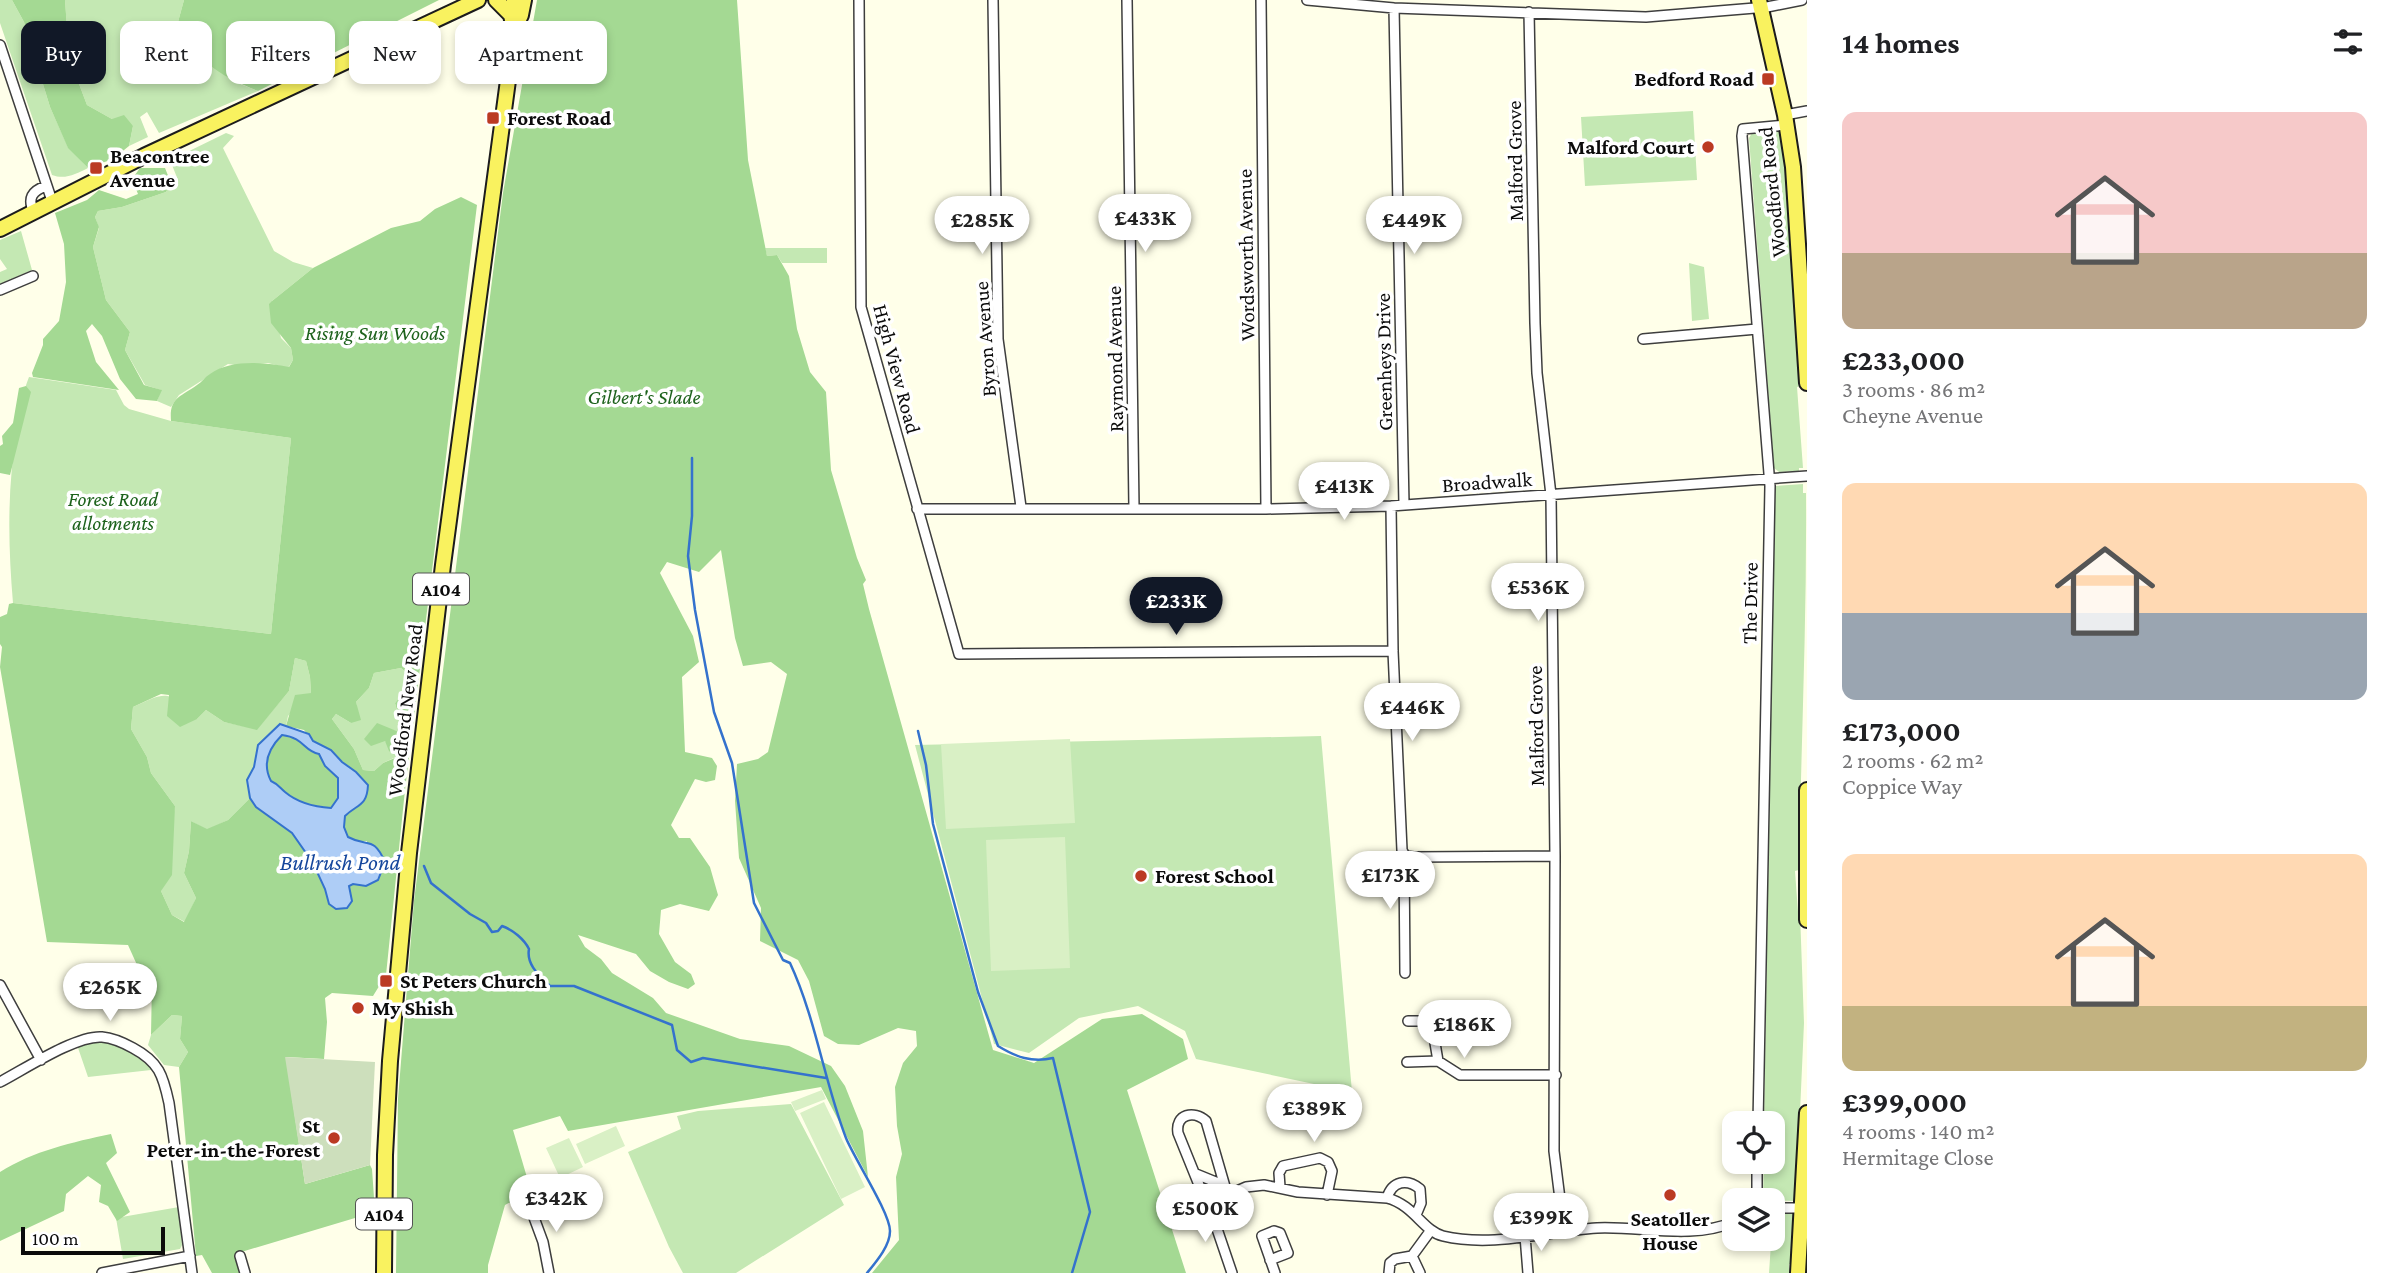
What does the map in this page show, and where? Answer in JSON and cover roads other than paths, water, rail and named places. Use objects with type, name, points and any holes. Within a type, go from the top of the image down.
[{"type":"main road","points":[[0,229],[144,156],[476,0]]},
{"type":"main road","points":[[496,0],[513,15]]},
{"type":"main road","name":"Woodford New Road","points":[[384,1273],[385,1155],[390,1061],[408,863],[513,15],[522,15],[524,0]]},
{"type":"main road","name":"Woodford Road","points":[[1760,4],[1786,120],[1797,214],[1807,383]]},
{"type":"main road","points":[[1807,790],[1807,920]]},
{"type":"main road","points":[[1798,1273],[1807,1113]]},
{"type":"street","name":"High View Road","points":[[859,0],[861,307],[959,654],[1393,651]]},
{"type":"street","name":"Byron Avenue","points":[[993,0],[998,339],[1021,507]]},
{"type":"street","name":"Raymond Avenue","points":[[1127,0],[1134,508]]},
{"type":"street","name":"Wordsworth Avenue","points":[[1261,0],[1266,509]]},
{"type":"street","points":[[1307,0],[1394,8],[1646,17],[1802,0]]},
{"type":"street","name":"Greenheys Drive","points":[[1394,8],[1404,505]]},
{"type":"street","name":"Malford Grove","points":[[1529,12],[1537,373],[1551,495],[1556,1074],[1554,1151],[1564,1231]]},
{"type":"street","points":[[0,45],[53,204]]},
{"type":"street","points":[[1786,120],[1807,111]]},
{"type":"street","name":"The Drive","points":[[1758,1111],[1769,479],[1742,132],[1743,129],[1786,120]]},
{"type":"street","points":[[34,213],[30,202],[32,195],[46,186]]},
{"type":"street","points":[[0,290],[33,276]]},
{"type":"street","points":[[1643,339],[1757,330]]},
{"type":"street","name":"Broadwalk","points":[[917,509],[1266,509],[1391,506],[1807,476]]},
{"type":"street","points":[[1391,506],[1393,651],[1402,850],[1405,856],[1405,973]]},
{"type":"street","points":[[1405,856],[1555,856]]},
{"type":"street","points":[[0,985],[41,1060]]},
{"type":"street","points":[[1408,1021],[1426,1021],[1432,1025],[1438,1061]]},
{"type":"street","points":[[0,1082],[76,1042],[103,1037],[123,1042],[147,1055],[160,1069],[169,1103],[192,1273]]},
{"type":"street","points":[[1407,1062],[1438,1061],[1460,1075],[1556,1074]]},
{"type":"street","points":[[1228,1197],[1206,1121],[1199,1115],[1188,1114],[1180,1120],[1177,1127],[1232,1273]]},
{"type":"street","points":[[1280,1187],[1279,1173],[1283,1166],[1320,1158],[1328,1162],[1332,1171],[1327,1195]]},
{"type":"street","points":[[1196,1174],[1223,1185]]},
{"type":"street","points":[[1387,1198],[1390,1190],[1397,1184],[1405,1181],[1414,1184],[1420,1189],[1421,1203],[1416,1215]]},
{"type":"street","points":[[1215,1223],[1217,1210],[1228,1197],[1246,1187],[1280,1187],[1327,1195],[1387,1198],[1401,1202],[1441,1236],[1481,1241],[1601,1228],[1664,1232],[1722,1227]]},
{"type":"street","points":[[529,1204],[543,1242],[549,1273]]},
{"type":"street","points":[[1785,1208],[1802,1208]]},
{"type":"street","points":[[1389,1273],[1390,1263],[1395,1259],[1412,1256],[1431,1230]]},
{"type":"street","points":[[1525,1236],[1528,1273]]},
{"type":"street","points":[[102,1273],[190,1255]]},
{"type":"street","points":[[240,1256],[245,1273]]},
{"type":"street","points":[[1412,1256],[1420,1273]]},
{"type":"street","points":[[1270,1260],[1275,1273]]},
{"type":"water","name":"Bullrush Pond","points":[[280,724],[309,734],[313,741],[331,750],[368,785],[366,797],[361,804],[345,816],[344,827],[348,837],[377,848],[385,862],[378,880],[366,886],[349,886],[352,901],[347,908],[336,909],[329,904],[313,863],[292,833],[256,807],[250,798],[247,780],[254,767],[258,745]],"holes":[[[282,735],[319,754],[325,766],[338,778],[338,798],[331,808],[301,802],[271,781],[267,769],[270,751]]]},
{"type":"waterway","points":[[692,458],[692,516],[688,556],[695,610],[714,712],[732,763],[754,903],[783,960],[790,963],[799,984],[846,1138],[888,1223],[888,1242],[867,1273]]},
{"type":"waterway","points":[[918,731],[926,765],[933,824],[978,992],[998,1046],[1024,1058],[1053,1058],[1090,1212],[1072,1273]]},
{"type":"waterway","points":[[424,866],[431,883],[470,914],[486,923],[492,932],[498,931],[502,926],[521,938],[529,949],[532,965],[550,986],[574,986],[672,1025],[677,1050],[691,1062],[703,1058],[826,1078]]},
{"type":"place","name":"Bedford Road","points":[[1768,79]]},
{"type":"place","name":"Forest Road","points":[[493,118]]},
{"type":"place","name":"Malford Court","points":[[1708,147]]},
{"type":"place","name":"Beacontree Avenue","points":[[96,168]]},
{"type":"place","name":"Forest School","points":[[1141,876]]},
{"type":"place","name":"St Peters Church","points":[[386,981]]},
{"type":"place","name":"My Shish","points":[[358,1008]]},
{"type":"place","name":"St Peter-in-the-Forest","points":[[334,1138]]},
{"type":"place","name":"Seatoller House","points":[[1670,1195]]},
{"type":"park label","name":"Rising Sun Woods","points":[[375,333]]},
{"type":"park label","name":"Gilbert's Slade","points":[[644,397]]},
{"type":"park label","name":"Forest Road allotments","points":[[113,511]]}]
